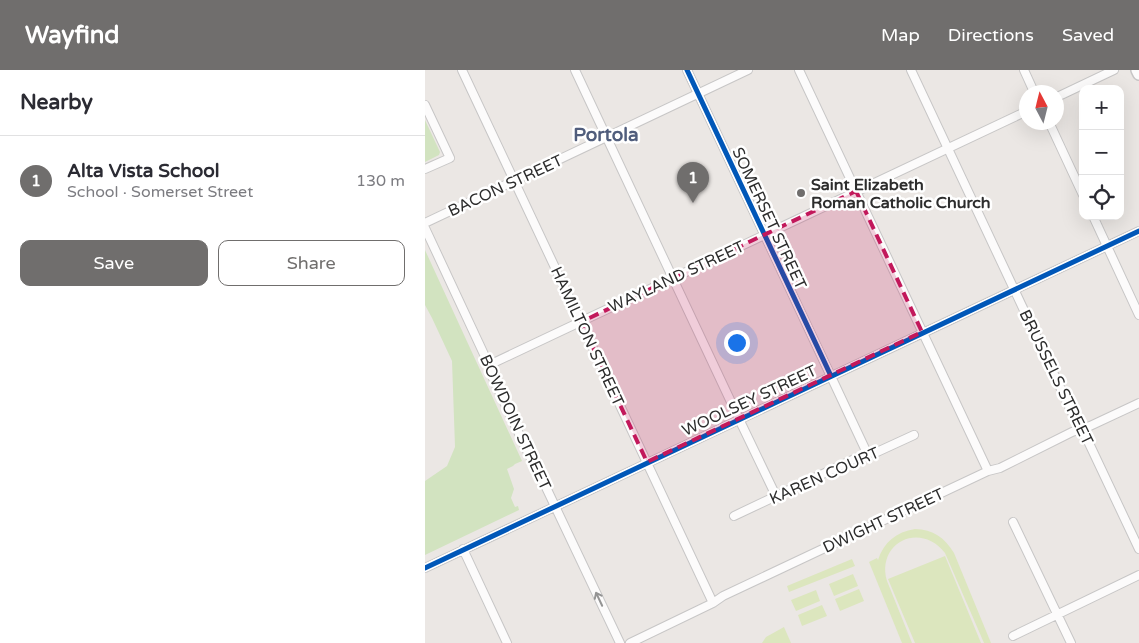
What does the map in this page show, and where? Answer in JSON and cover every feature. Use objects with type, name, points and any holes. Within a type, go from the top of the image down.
[{"type":"main road","points":[[1137,70],[1139,74]]},
{"type":"street","name":"HAMILTON STREET","points":[[462,70],[713,603]]},
{"type":"street","points":[[575,70],[776,496]]},
{"type":"street","name":"SOMERSET STREET","points":[[687,70],[867,453]]},
{"type":"street","name":"BACON STREET","points":[[425,223],[748,70]]},
{"type":"street","points":[[799,70],[987,471]]},
{"type":"street","name":"BRUSSELS STREET","points":[[911,70],[1139,549]]},
{"type":"street","points":[[1024,70],[1031,85]]},
{"type":"street","points":[[1064,94],[1114,70]]},
{"type":"street","points":[[425,105],[450,158],[425,169]]},
{"type":"street","name":"WAYLAND STREET","points":[[489,365],[1019,115]]},
{"type":"street","points":[[1053,130],[1079,186]]},
{"type":"street","points":[[1095,220],[1139,315]]},
{"type":"street","name":"BOWDOIN STREET","points":[[425,228],[529,455],[620,643]]},
{"type":"street","name":"WOOLSEY STREET","points":[[425,568],[1139,231]]},
{"type":"street","name":"DWIGHT STREET","points":[[630,643],[713,603],[723,596],[987,471],[1000,468],[1139,403]]},
{"type":"street","name":"KAREN COURT","points":[[734,516],[867,453],[877,452],[914,435]]},
{"type":"street","points":[[1013,522],[1071,643]]},
{"type":"street","points":[[463,549],[507,643]]},
{"type":"street","points":[[1013,636],[1139,575]]},
{"type":"highlighted area","points":[[856,191],[922,332],[647,462],[581,322]]},
{"type":"green space","points":[[425,120],[440,152],[439,155],[425,162]]},
{"type":"green space","points":[[425,250],[522,461],[507,469],[514,489],[511,498],[515,507],[518,506],[519,510],[425,555],[425,481],[447,466],[455,447],[452,361],[425,305]]},
{"type":"green space","points":[[921,529],[938,535],[954,553],[991,643],[984,643],[945,553],[935,543],[913,538],[903,541],[894,547],[888,556],[885,568],[887,581],[912,643],[902,643],[869,562],[877,558],[878,560],[887,543],[897,535]]},
{"type":"green space","points":[[945,556],[981,643],[915,643],[888,579]]},
{"type":"green space","points":[[852,559],[855,566],[789,592],[787,586]]},
{"type":"green space","points":[[853,574],[858,586],[834,596],[829,584]]},
{"type":"green space","points":[[859,589],[864,601],[840,611],[835,599]]},
{"type":"green space","points":[[816,590],[820,601],[796,611],[791,600]]},
{"type":"green space","points":[[822,605],[827,616],[802,626],[798,615]]},
{"type":"green space","points":[[784,627],[791,643],[762,643],[766,637]]},
{"type":"cycle path","points":[[687,70],[831,376]]},
{"type":"cycle path","points":[[425,568],[1139,231]]},
{"type":"place","name":"Saint Elizabeth Roman Catholic Church","points":[[801,193]]},
{"type":"place","name":"Alta Vista School","points":[[693,203]]},
{"type":"district","name":"Portola","points":[[606,134]]}]
